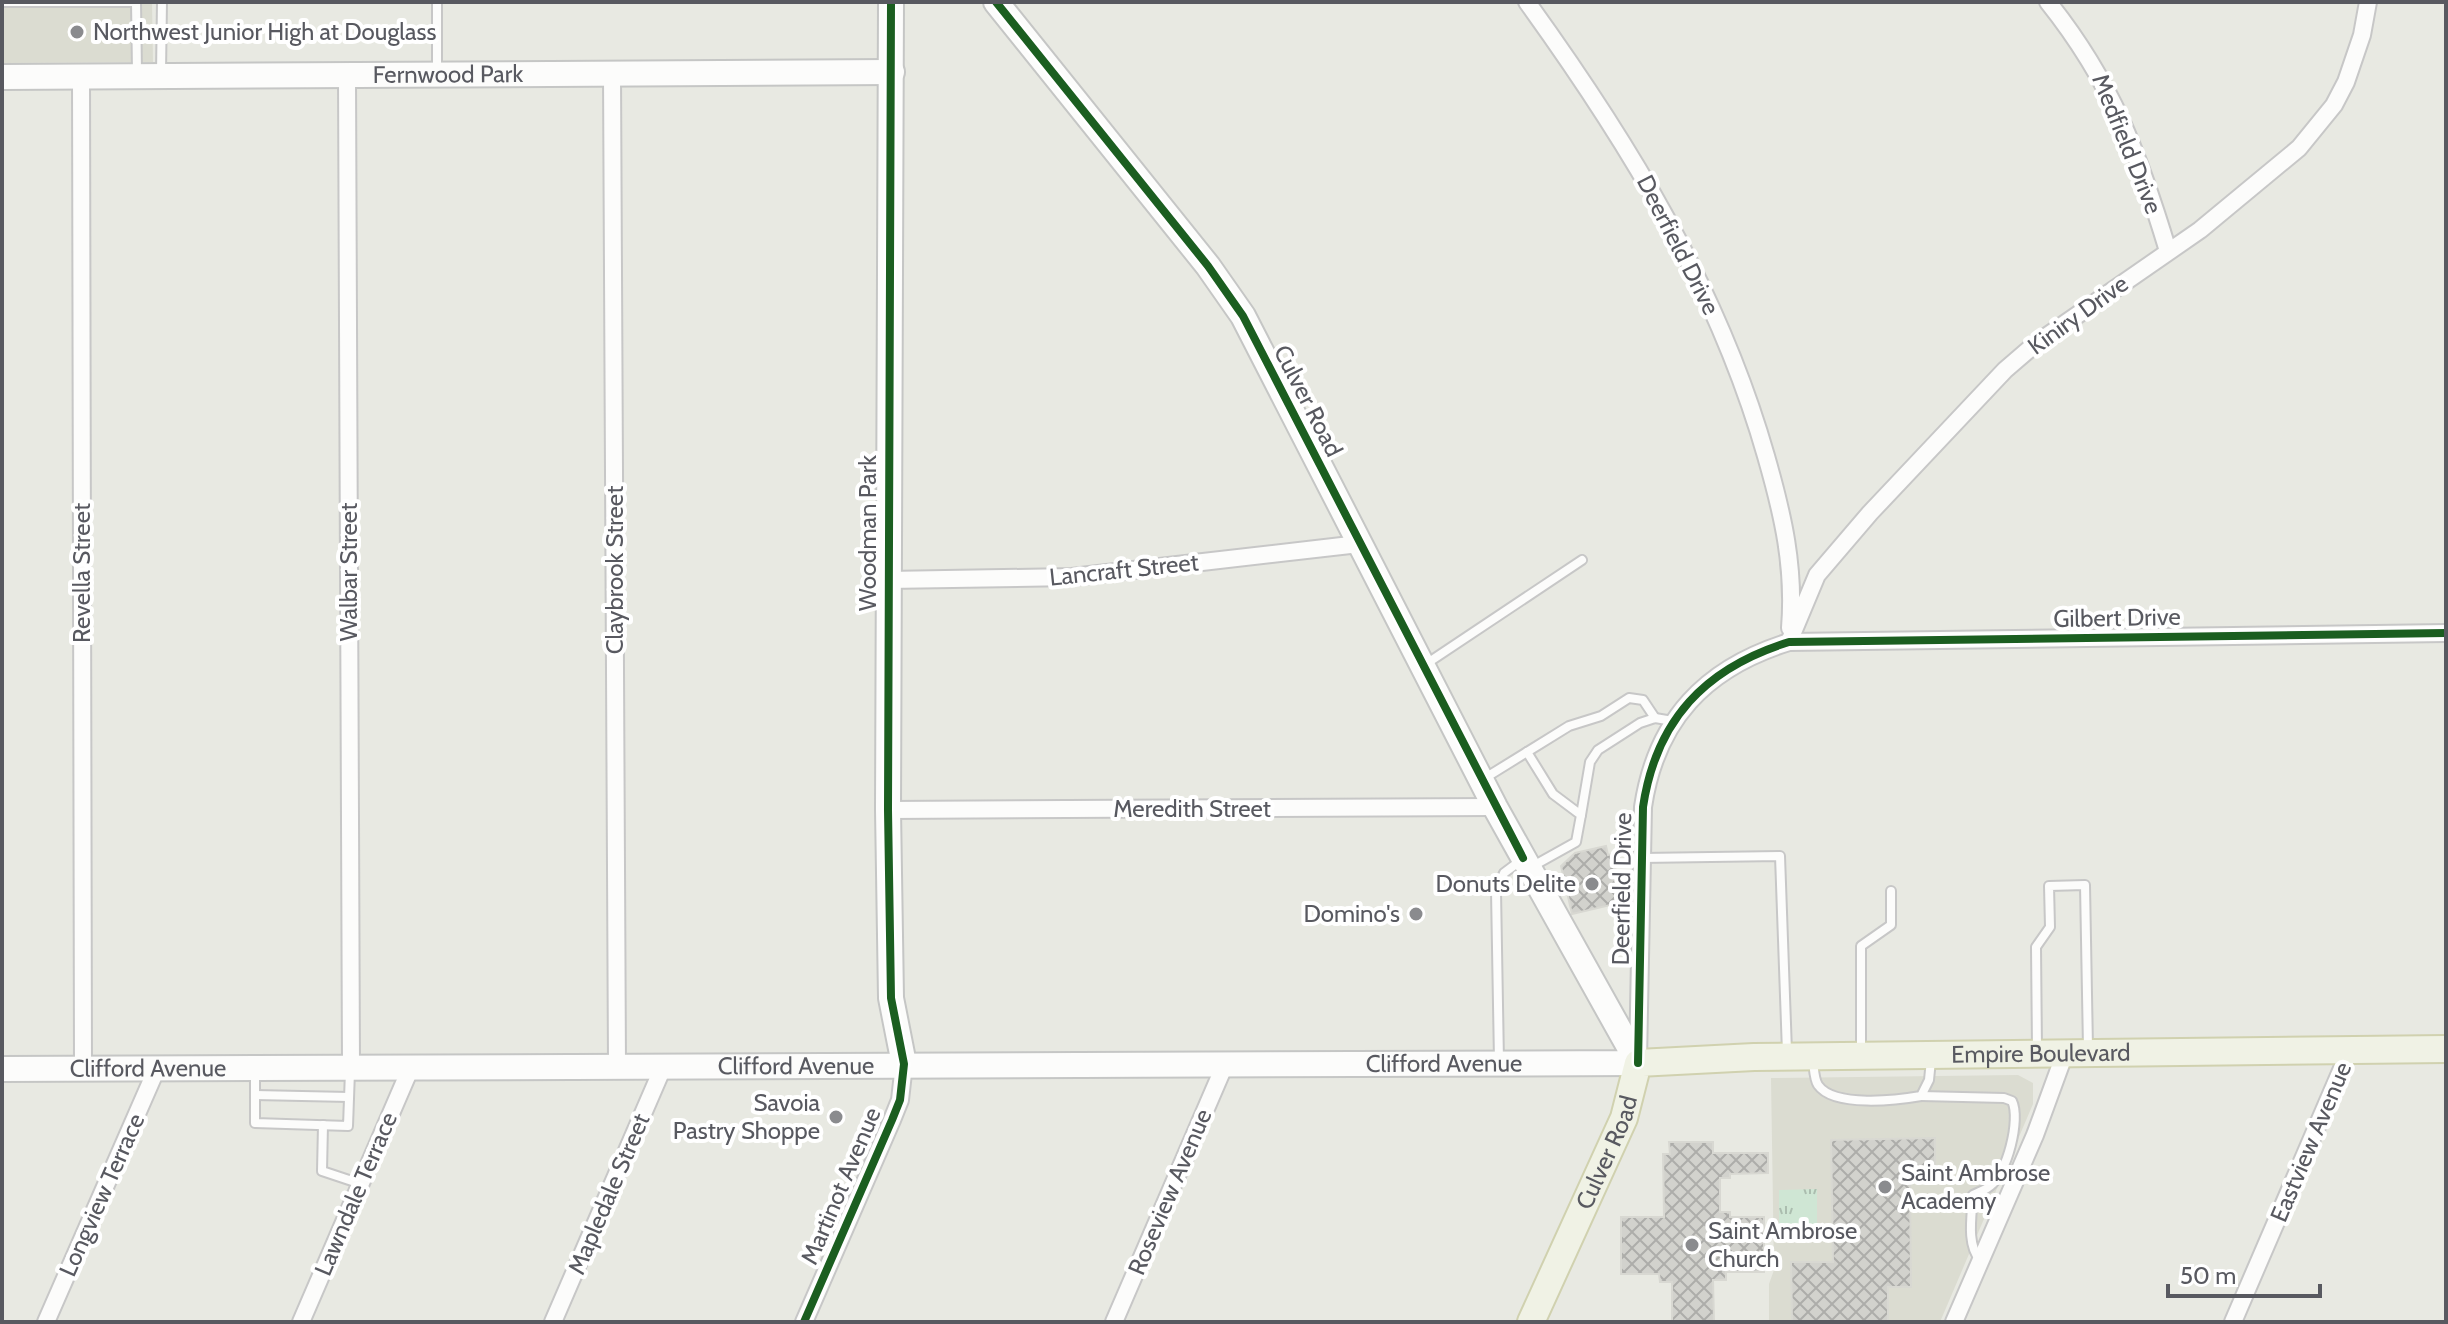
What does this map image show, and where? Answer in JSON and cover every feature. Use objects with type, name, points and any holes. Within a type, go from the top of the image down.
[{"type":"main road","name":"Woodman Park","points":[[891,2],[888,810],[891,998],[904,1064]]},
{"type":"main road","name":"Culver Road","points":[[996,2],[1228,292],[1495,807],[1638,1063],[1624,1118],[1531,1322]]},
{"type":"main road","name":"Fernwood Park","points":[[2,77],[892,72]]},
{"type":"main road","name":"Empire Boulevard","points":[[1638,1063],[1800,1056],[2446,1049]]},
{"type":"main road","name":"Clifford Avenue","points":[[2,1069],[1226,1062],[1638,1063]]},
{"type":"street","name":"Deerfield Drive","points":[[1527,2],[1634,160],[1710,302],[1756,420],[1787,534],[1793,595],[1789,642],[1735,663],[1709,682],[1674,721],[1654,754],[1647,780],[1642,858],[1638,1063]]},
{"type":"street","name":"Medfield Drive","points":[[2048,2],[2089,55],[2121,115],[2168,251]]},
{"type":"street","name":"Kiniry Drive","points":[[1789,642],[1817,575],[1954,422],[2034,345],[2245,195],[2316,128],[2346,82],[2362,35],[2368,2]]},
{"type":"street","name":"Claybrook Street","points":[[612,75],[617,1065]]},
{"type":"street","name":"Revella Street","points":[[81,76],[83,1069]]},
{"type":"street","name":"Walbar Street","points":[[347,77],[351,1067]]},
{"type":"street","name":"Lancraft Street","points":[[887,580],[1072,577],[1359,544]]},
{"type":"street","name":"Gilbert Drive","points":[[1789,642],[2446,633]]},
{"type":"street","name":"Meredith Street","points":[[888,810],[1495,807]]},
{"type":"street","name":"Eastview Avenue","points":[[2233,1322],[2350,1050]]},
{"type":"street","points":[[1954,1322],[2035,1135],[2076,1053]]},
{"type":"street","name":"Roseview Avenue","points":[[1114,1322],[1226,1062]]},
{"type":"street","name":"Martinot Avenue","points":[[804,1322],[900,1100],[904,1064]]},
{"type":"street","name":"Mapledale Street","points":[[553,1322],[664,1065]]},
{"type":"street","name":"Lawndale Terrace","points":[[301,1322],[411,1067]]},
{"type":"street","name":"Longview Terrace","points":[[46,1322],[157,1068]]},
{"type":"lane","points":[[2,2],[136,2],[149,76]]},
{"type":"lane","points":[[149,76],[162,2]]},
{"type":"lane","points":[[437,2],[437,76]]},
{"type":"lane","points":[[1422,666],[1582,560]]},
{"type":"lane","points":[[1481,780],[1569,726],[1601,716],[1629,698],[1643,700],[1655,718]]},
{"type":"lane","points":[[1499,1062],[1496,891],[1504,873],[1576,842],[1590,762],[1598,750],[1655,718],[1674,721]]},
{"type":"lane","points":[[1527,752],[1553,794],[1581,815]]},
{"type":"lane","points":[[1642,858],[1780,856],[1780,883],[1800,1056],[1817,1084],[1839,1098],[1902,1100],[1921,1096],[2012,1101],[2016,1109],[2014,1135],[1998,1177],[1991,1186],[1973,1195],[1973,1252],[1981,1260]]},
{"type":"lane","points":[[2037,1053],[2036,947],[2050,927],[2049,886],[2085,885],[2076,1053]]},
{"type":"lane","points":[[1860,1056],[1861,946],[1891,925],[1891,891]]},
{"type":"lane","points":[[1921,1096],[1929,1080],[1932,1055]]},
{"type":"lane","points":[[255,1068],[255,1123],[348,1126],[351,1067]]},
{"type":"lane","points":[[255,1095],[349,1097]]},
{"type":"lane","points":[[323,1125],[322,1171],[361,1184]]},
{"type":"lane","points":[[2014,1135],[2035,1135]]},
{"type":"shaded area","name":"Northwest Junior High at Douglass","points":[[2,2],[152,2],[153,62],[2,63]]},
{"type":"shaded area","name":"Saint Ambrose Academy","points":[[2018,1075],[2033,1083],[2033,1104],[1940,1322],[1769,1322],[1769,1284],[1774,1270],[1771,1078]]},
{"type":"green space","points":[[1817,1189],[1817,1224],[1797,1239],[1779,1239],[1779,1190]]},
{"type":"building","name":"Donuts Delite","points":[[1606,846],[1608,855],[1612,854],[1623,902],[1572,914],[1561,866],[1575,853]]},
{"type":"building","points":[[1935,1138],[1935,1179],[1910,1179],[1911,1287],[1888,1287],[1888,1322],[1792,1322],[1791,1262],[1833,1262],[1831,1140]]},
{"type":"building","name":"Saint Ambrose Church","points":[[1669,1142],[1713,1142],[1713,1153],[1768,1153],[1768,1173],[1730,1174],[1730,1178],[1720,1178],[1720,1212],[1730,1212],[1730,1217],[1764,1217],[1764,1272],[1726,1272],[1726,1280],[1713,1280],[1714,1322],[1672,1322],[1672,1282],[1660,1282],[1659,1274],[1621,1274],[1621,1217],[1664,1217],[1663,1154],[1670,1154]]},
{"type":"cycle path","points":[[804,1322],[900,1100],[904,1064],[891,998],[888,810],[891,2]]},
{"type":"cycle path","points":[[996,2],[1208,266],[1243,316],[1523,858]]},
{"type":"cycle path","points":[[1638,1063],[1643,807],[1650,776],[1659,748],[1689,702],[1709,683],[1759,653],[1789,642],[2446,633]]},
{"type":"place","name":"Northwest Junior High at Douglass","points":[[77,32]]},
{"type":"place","name":"Donuts Delite","points":[[1592,884]]},
{"type":"place","name":"Domino's","points":[[1416,914]]},
{"type":"place","name":"Savoia Pastry Shoppe","points":[[836,1117]]},
{"type":"place","name":"Saint Ambrose Academy","points":[[1885,1187]]},
{"type":"place","name":"Saint Ambrose Church","points":[[1692,1245]]}]
